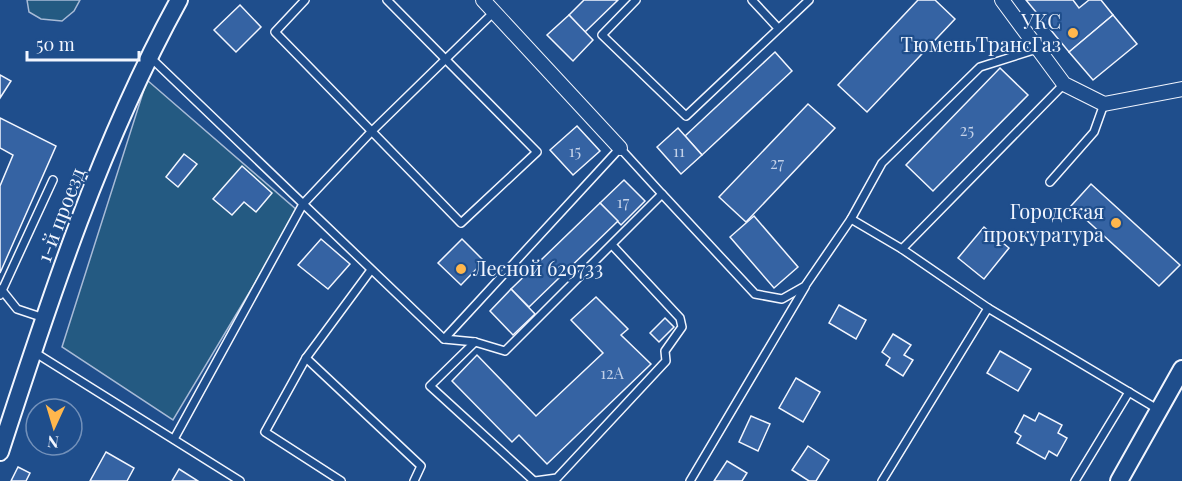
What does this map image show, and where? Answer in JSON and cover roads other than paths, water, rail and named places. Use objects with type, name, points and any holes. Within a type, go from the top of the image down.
[{"type":"street","name":"1-й проезд","points":[[0,452],[44,318],[121,115],[148,56],[179,0]]},
{"type":"street","points":[[483,0],[620,148]]},
{"type":"street","points":[[1002,0],[1040,48],[1064,84],[1104,104],[1182,89]]},
{"type":"street","points":[[1119,481],[1182,369]]},
{"type":"lane","points":[[305,0],[275,32],[461,223],[537,152],[387,0]]},
{"type":"lane","points":[[636,0],[602,35],[686,116],[809,0]]},
{"type":"lane","points":[[752,0],[778,28]]},
{"type":"lane","points":[[174,439],[303,204],[372,132],[495,12]]},
{"type":"lane","points":[[690,481],[805,285],[851,219],[882,163],[980,67],[1040,48]]},
{"type":"lane","points":[[148,56],[444,339],[475,342],[506,351],[662,194]]},
{"type":"lane","points":[[902,249],[1064,84]]},
{"type":"lane","points":[[1050,182],[1094,132],[1104,104]]},
{"type":"lane","points":[[444,339],[620,148],[755,294],[782,298],[805,285]]},
{"type":"lane","points":[[44,318],[17,309],[1,291],[52,180]]},
{"type":"lane","points":[[851,219],[902,249],[988,308],[1160,410]]},
{"type":"lane","points":[[475,342],[430,386],[535,481],[557,478],[666,361],[665,351],[682,327],[680,318],[612,245]]},
{"type":"lane","points":[[342,481],[265,432],[306,358],[371,270]]},
{"type":"lane","points":[[882,481],[988,308]]},
{"type":"lane","points":[[33,351],[240,481]]},
{"type":"lane","points":[[306,358],[421,466],[414,481]]},
{"type":"lane","points":[[1075,481],[1129,392]]},
{"type":"place","name":"УКС ТюменьТрансГаз","points":[[1073,33]]},
{"type":"place","name":"Городская прокуратура","points":[[1116,223]]},
{"type":"place","name":"Лесной 629733","points":[[461,269]]}]
